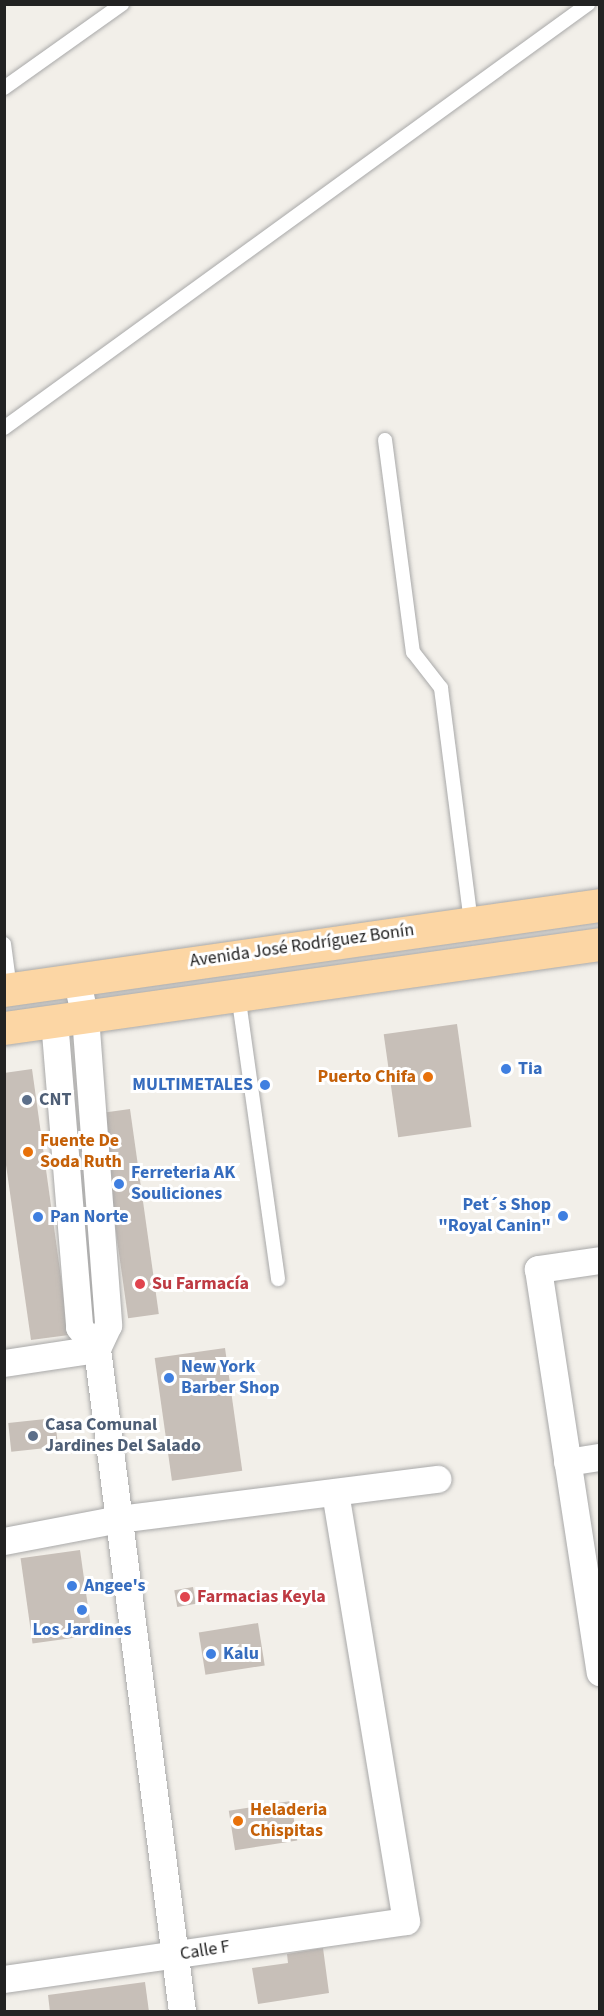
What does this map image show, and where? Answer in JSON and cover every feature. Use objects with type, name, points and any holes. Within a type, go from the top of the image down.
[{"type":"main road","name":"Avenida José Rodríguez Bonín","points":[[4,1028],[74,1002],[313,944],[600,905]]},
{"type":"main road","name":"Avenida José Rodríguez Bonín","points":[[7,990],[74,1002],[238,994],[600,944]]},
{"type":"street","points":[[74,1002],[108,1325],[97,1349],[182,2012]]},
{"type":"street","points":[[600,1260],[538,1269],[600,1672]]},
{"type":"street","points":[[4,1363],[97,1349]]},
{"type":"street","points":[[567,1462],[600,1457]]},
{"type":"street","points":[[4,1541],[119,1520],[437,1479]]},
{"type":"street","name":"Calle F","points":[[4,1979],[406,1921],[335,1493]]},
{"type":"lane","points":[[4,88],[122,4]]},
{"type":"lane","points":[[4,428],[588,4]]},
{"type":"lane","points":[[385,440],[413,652],[441,688],[471,922]]},
{"type":"lane","points":[[4,944],[7,990]]},
{"type":"lane","points":[[238,994],[278,1279]]},
{"type":"building","name":"Puerto Chifa","points":[[457,1024],[471,1127],[398,1137],[384,1034]]},
{"type":"building","points":[[32,1069],[69,1335],[31,1340],[4,1151],[4,1073]]},
{"type":"building","points":[[130,1109],[159,1314],[128,1318],[99,1113]]},
{"type":"building","points":[[225,1348],[242,1471],[172,1481],[155,1358]]},
{"type":"building","name":"Casa Comunal Jardines Del Salado","points":[[55,1418],[58,1447],[11,1452],[8,1423]]},
{"type":"building","points":[[80,1550],[92,1635],[33,1644],[21,1558]]},
{"type":"building","name":"Farmacias Keyla","points":[[193,1587],[196,1604],[177,1607],[174,1590]]},
{"type":"building","points":[[258,1623],[265,1665],[205,1675],[199,1632]]},
{"type":"building","points":[[291,1801],[297,1841],[235,1850],[229,1811]]},
{"type":"building","points":[[323,1948],[329,1993],[258,2004],[252,1968],[288,1963],[287,1954]]},
{"type":"building","points":[[145,1982],[149,2012],[50,2012],[48,1995]]},
{"type":"place","name":"Tia","points":[[506,1069]]},
{"type":"place","name":"Puerto Chifa","points":[[428,1077]]},
{"type":"place","name":"MULTIMETALES","points":[[265,1085]]},
{"type":"place","name":"CNT","points":[[27,1100]]},
{"type":"place","name":"Fuente De Soda Ruth","points":[[28,1152]]},
{"type":"place","name":"Ferreteria AK Souliciones","points":[[119,1184]]},
{"type":"place","name":"Pet´s Shop \"Royal Canin\"","points":[[563,1216]]},
{"type":"place","name":"Pan Norte","points":[[38,1217]]},
{"type":"place","name":"Su Farmacía","points":[[140,1284]]},
{"type":"place","name":"New York Barber Shop","points":[[169,1378]]},
{"type":"place","name":"Casa Comunal Jardines Del Salado","points":[[33,1436]]},
{"type":"place","name":"Angee's","points":[[72,1586]]},
{"type":"place","name":"Farmacias Keyla","points":[[185,1597]]},
{"type":"place","name":"Los Jardines","points":[[82,1610]]},
{"type":"place","name":"Kalu","points":[[211,1654]]},
{"type":"place","name":"Heladeria Chispitas","points":[[238,1821]]}]
